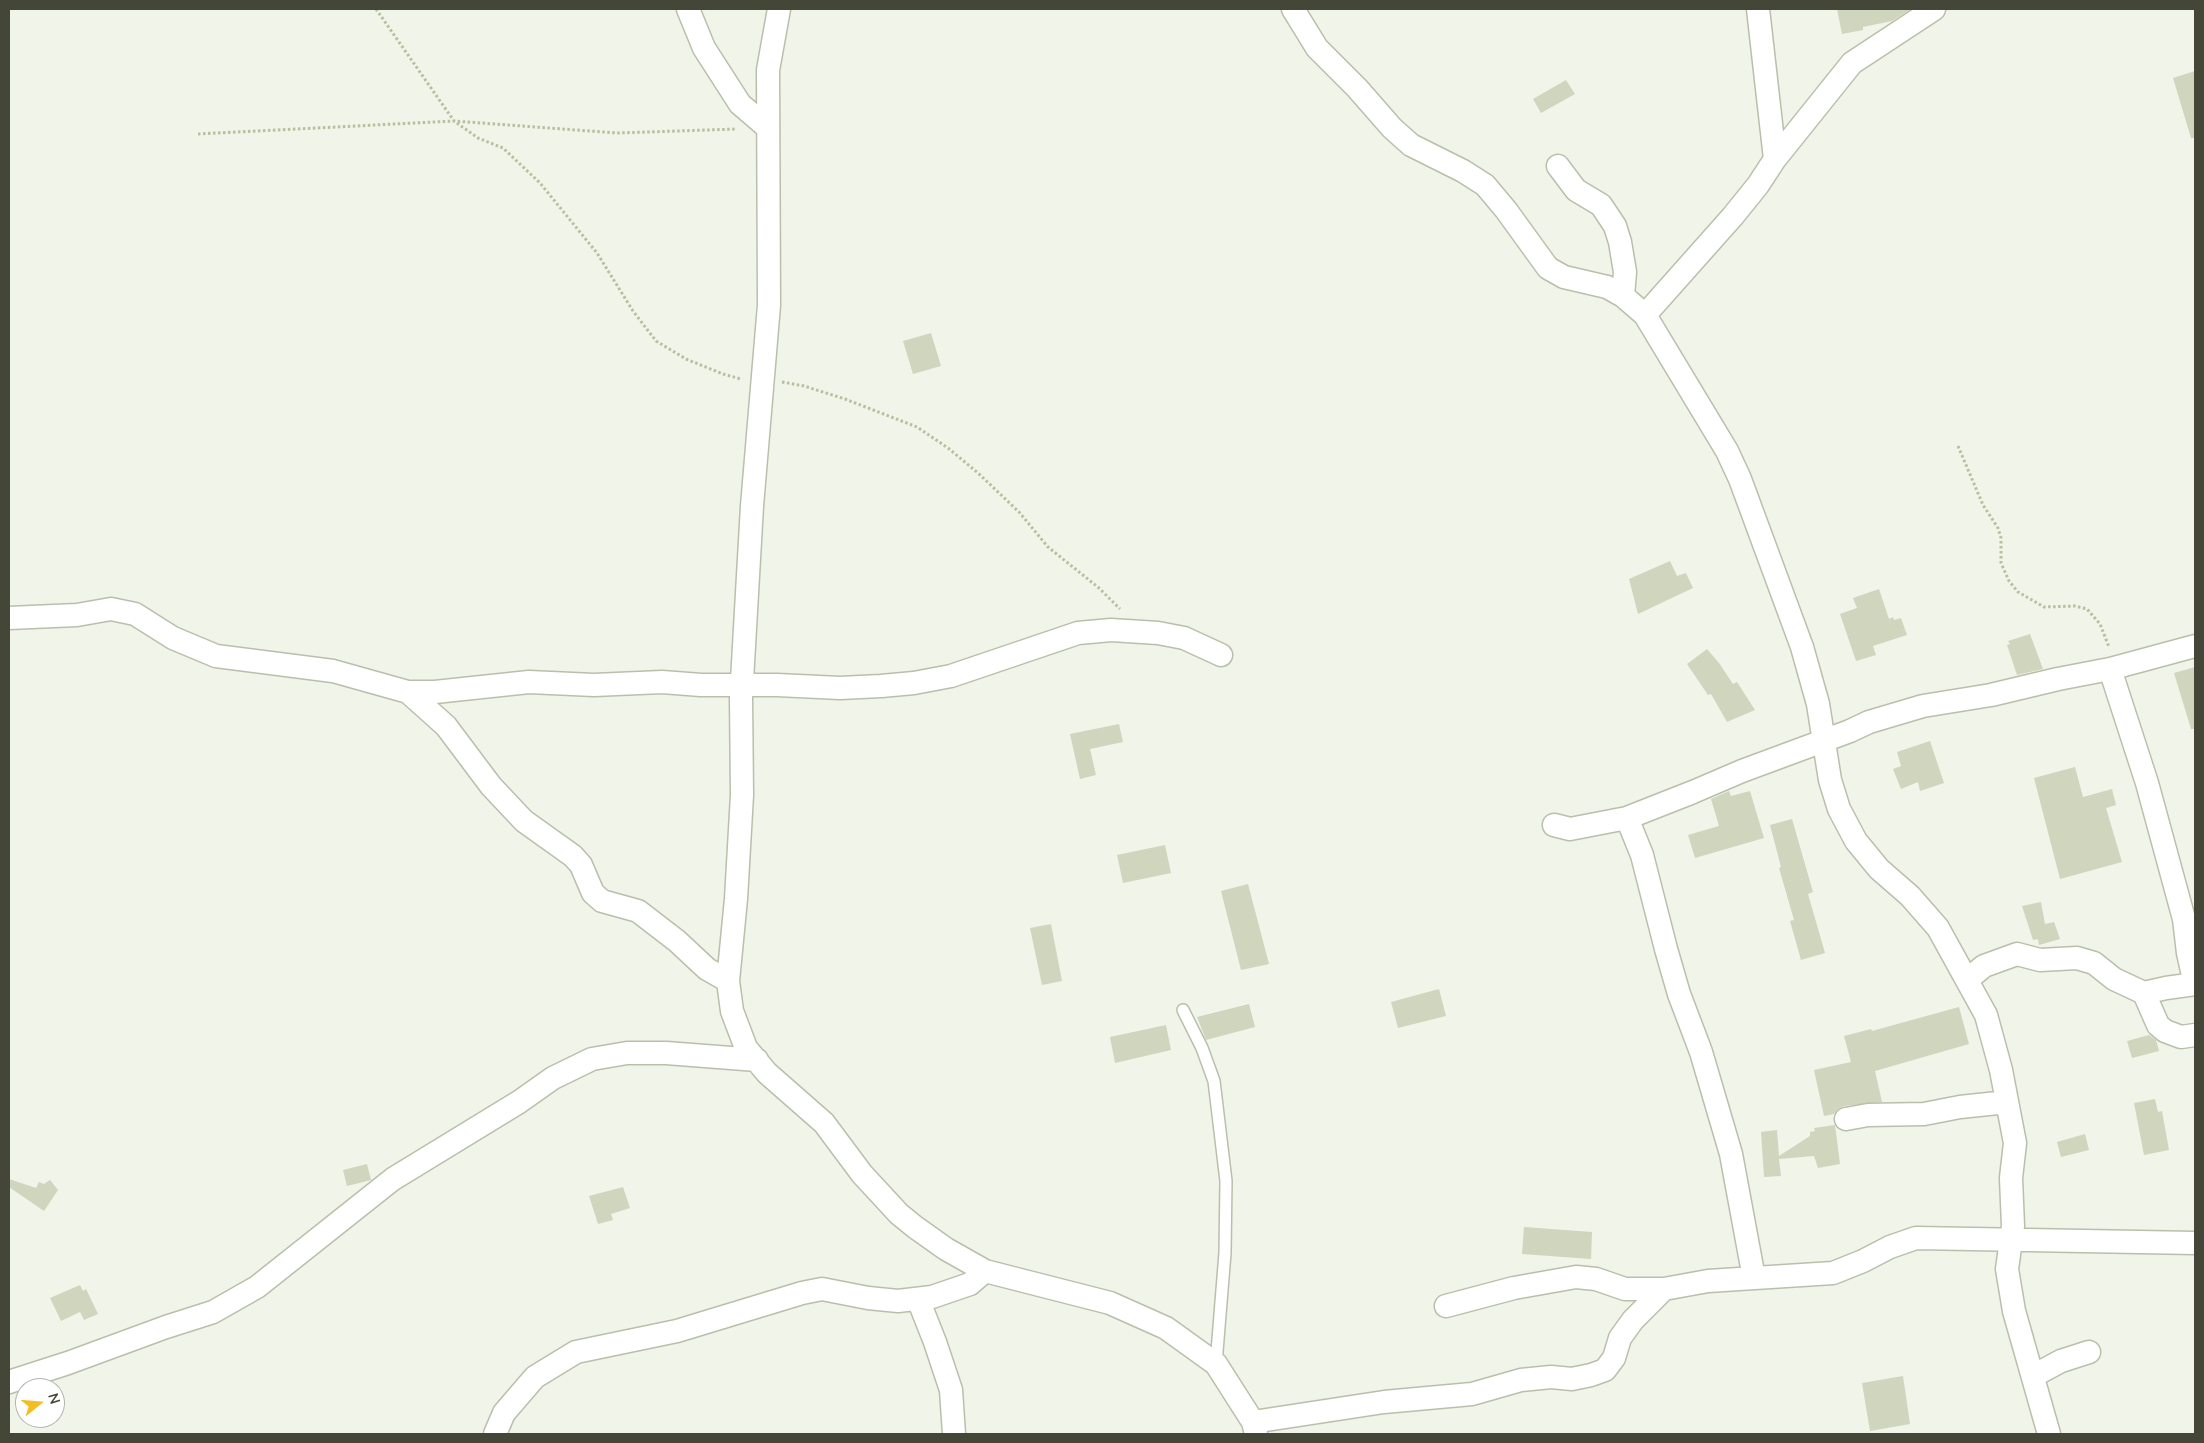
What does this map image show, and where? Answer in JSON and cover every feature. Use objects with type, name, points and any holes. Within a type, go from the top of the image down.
[{"type":"street","points":[[688,9],[704,48],[740,104],[768,128]]},
{"type":"street","points":[[779,9],[768,70],[768,305],[752,506],[742,686],[742,795],[736,899],[728,981],[732,1011],[746,1048],[767,1074],[824,1123],[862,1174],[899,1214],[946,1248],[985,1271],[1110,1303],[1166,1328],[1216,1364],[1254,1428],[1384,1402],[1472,1394],[1521,1380],[1551,1377],[1572,1379],[1591,1375],[1605,1370],[1614,1358],[1620,1338],[1633,1320],[1664,1289]]},
{"type":"street","points":[[1293,9],[1317,48],[1399,134],[1411,145],[1485,185],[1506,210],[1548,268],[1564,277],[1607,287],[1624,296],[1645,315],[1727,451],[1740,479],[1802,647],[1818,704],[1830,780],[1838,808],[1856,841],[1879,869],[1910,896],[1938,928],[1986,1015],[2015,1143],[2010,1178],[2013,1226],[2007,1269],[2014,1311],[2049,1434]]},
{"type":"street","points":[[1758,9],[1775,159]]},
{"type":"street","points":[[1645,315],[1733,216],[1758,185],[1775,159],[1852,63],[1934,9]]},
{"type":"street","points":[[1558,166],[1576,190],[1601,204],[1616,226],[1625,272],[1624,296]]},
{"type":"street","points":[[9,618],[76,614],[110,609],[136,614],[173,638],[216,656],[333,671],[408,692],[435,692],[529,682],[594,685],[662,682],[840,688],[914,683],[969,670],[1078,632],[1111,630],[1144,632],[1184,638],[1221,655]]},
{"type":"street","points":[[1554,825],[1570,829],[1627,818],[1869,722],[1923,706],[1991,695],[2058,678],[2112,669],[2195,646]]},
{"type":"street","points":[[2112,669],[2144,774],[2184,919],[2188,953],[2195,984],[2166,988],[2144,994]]},
{"type":"street","points":[[408,692],[446,726],[491,786],[524,821],[573,856],[582,865],[593,893],[602,901],[638,911],[677,941],[708,969],[728,981]]},
{"type":"street","points":[[1627,818],[1642,855],[1679,994],[1701,1052],[1731,1154],[1754,1278]]},
{"type":"street","points":[[1967,980],[1984,966],[2017,954],[2040,960],[2077,958],[2094,963],[2114,979],[2144,994],[2158,1025],[2165,1031],[2181,1037],[2195,1035]]},
{"type":"street","points":[[9,1382],[116,1347],[220,1308],[257,1287],[393,1179],[519,1102],[553,1078],[592,1058],[627,1053],[666,1052],[757,1060]]},
{"type":"street","points":[[1846,1119],[1868,1115],[1924,1114],[1960,1107],[2007,1102]]},
{"type":"street","points":[[1446,1306],[1514,1288],[1576,1276],[1596,1279],[1625,1289],[1664,1289],[1708,1281],[1833,1273],[1864,1261],[1890,1246],[1916,1238],[2011,1238],[2195,1243]]},
{"type":"street","points":[[495,1434],[504,1413],[535,1377],[576,1352],[678,1331],[802,1293],[822,1289],[868,1298],[898,1300],[932,1298],[970,1284],[985,1271]]},
{"type":"street","points":[[918,1299],[951,1390],[954,1434]]},
{"type":"street","points":[[2033,1376],[2061,1361],[2089,1352]]},
{"type":"lane","points":[[1183,1010],[1202,1048],[1214,1081],[1226,1181],[1224,1253],[1216,1364]]},
{"type":"path","points":[[376,9],[454,120],[478,138],[503,148],[540,183],[597,253],[633,311],[656,340],[686,358],[713,370],[762,382],[804,386],[917,427],[948,448],[978,474],[1019,512],[1048,547],[1098,588],[1144,632]]},
{"type":"path","points":[[198,134],[454,120],[617,133],[768,128]]},
{"type":"path","points":[[1958,446],[1983,505],[1998,528],[2001,538],[2002,563],[2008,581],[2018,592],[2044,607],[2075,606],[2087,609],[2096,619],[2105,636],[2112,669]]},
{"type":"building","points":[[1837,9],[1911,9],[1892,21],[1842,34]]},
{"type":"building","points":[[2195,71],[2195,138],[2191,138],[2173,78]]},
{"type":"building","points":[[1566,80],[1575,94],[1541,113],[1533,99]]},
{"type":"building","points":[[931,333],[941,366],[913,374],[903,341]]},
{"type":"building","points":[[1670,561],[1677,576],[1686,573],[1693,588],[1638,614],[1629,579]]},
{"type":"building","points":[[1879,589],[1889,619],[1893,617],[1894,620],[1901,618],[1907,635],[1873,646],[1876,655],[1856,661],[1840,614],[1857,608],[1853,598]]},
{"type":"building","points":[[2030,634],[2043,669],[2017,675],[2007,645],[2010,644],[2008,641]]},
{"type":"building","points":[[1707,649],[1733,684],[1737,682],[1755,710],[1727,722],[1711,694],[1708,695],[1687,664]]},
{"type":"building","points":[[2195,667],[2195,729],[2191,729],[2174,673]]},
{"type":"building","points":[[1119,724],[1123,742],[1090,749],[1096,775],[1080,779],[1070,734]]},
{"type":"building","points":[[1930,741],[1944,783],[1920,791],[1918,782],[1901,789],[1893,769],[1901,766],[1897,752]]},
{"type":"building","points":[[2075,767],[2083,797],[2112,789],[2116,805],[2106,808],[2122,862],[2060,879],[2034,778]]},
{"type":"building","points":[[1729,791],[1731,796],[1750,791],[1764,838],[1695,858],[1688,835],[1719,826],[1711,799]]},
{"type":"building","points":[[1792,819],[1813,892],[1808,894],[1825,953],[1801,960],[1790,921],[1794,920],[1779,868],[1781,867],[1770,825]]},
{"type":"building","points":[[1165,845],[1171,873],[1123,883],[1117,855]]},
{"type":"building","points":[[1248,884],[1269,964],[1241,970],[1221,891]]},
{"type":"building","points":[[2041,902],[2045,924],[2054,922],[2060,939],[2039,945],[2038,939],[2033,940],[2022,906]]},
{"type":"building","points":[[1051,924],[1062,981],[1042,985],[1030,928]]},
{"type":"building","points":[[1439,989],[1446,1016],[1398,1028],[1391,1002]]},
{"type":"building","points":[[1249,1004],[1255,1027],[1206,1040],[1197,1017]]},
{"type":"building","points":[[1959,1007],[1969,1044],[1875,1071],[1882,1102],[1844,1106],[1834,1114],[1824,1116],[1814,1070],[1851,1062],[1844,1036],[1871,1029],[1872,1031]]},
{"type":"building","points":[[1166,1025],[1171,1050],[1115,1063],[1110,1037]]},
{"type":"building","points":[[2149,1035],[2156,1040],[2159,1051],[2132,1058],[2127,1041]]},
{"type":"building","points":[[2155,1099],[2158,1112],[2162,1111],[2169,1150],[2144,1155],[2134,1103]]},
{"type":"building","points":[[1835,1125],[1840,1164],[1818,1168],[1814,1156],[1779,1159],[1781,1176],[1764,1177],[1761,1132],[1777,1130],[1779,1156],[1810,1136],[1810,1132],[1815,1131],[1814,1128]]},
{"type":"building","points":[[2085,1134],[2089,1150],[2061,1157],[2057,1142]]},
{"type":"building","points":[[367,1164],[371,1180],[347,1186],[343,1170]]},
{"type":"building","points":[[9,1179],[36,1188],[39,1182],[44,1184],[50,1180],[58,1190],[44,1211],[9,1187]]},
{"type":"building","points":[[623,1187],[630,1208],[611,1214],[613,1220],[598,1224],[589,1196]]},
{"type":"building","points":[[1524,1227],[1592,1232],[1591,1259],[1522,1254]]},
{"type":"building","points":[[80,1285],[83,1291],[86,1289],[98,1314],[84,1320],[80,1312],[61,1321],[50,1298]]},
{"type":"building","points":[[1903,1376],[1910,1424],[1870,1431],[1862,1383]]}]
